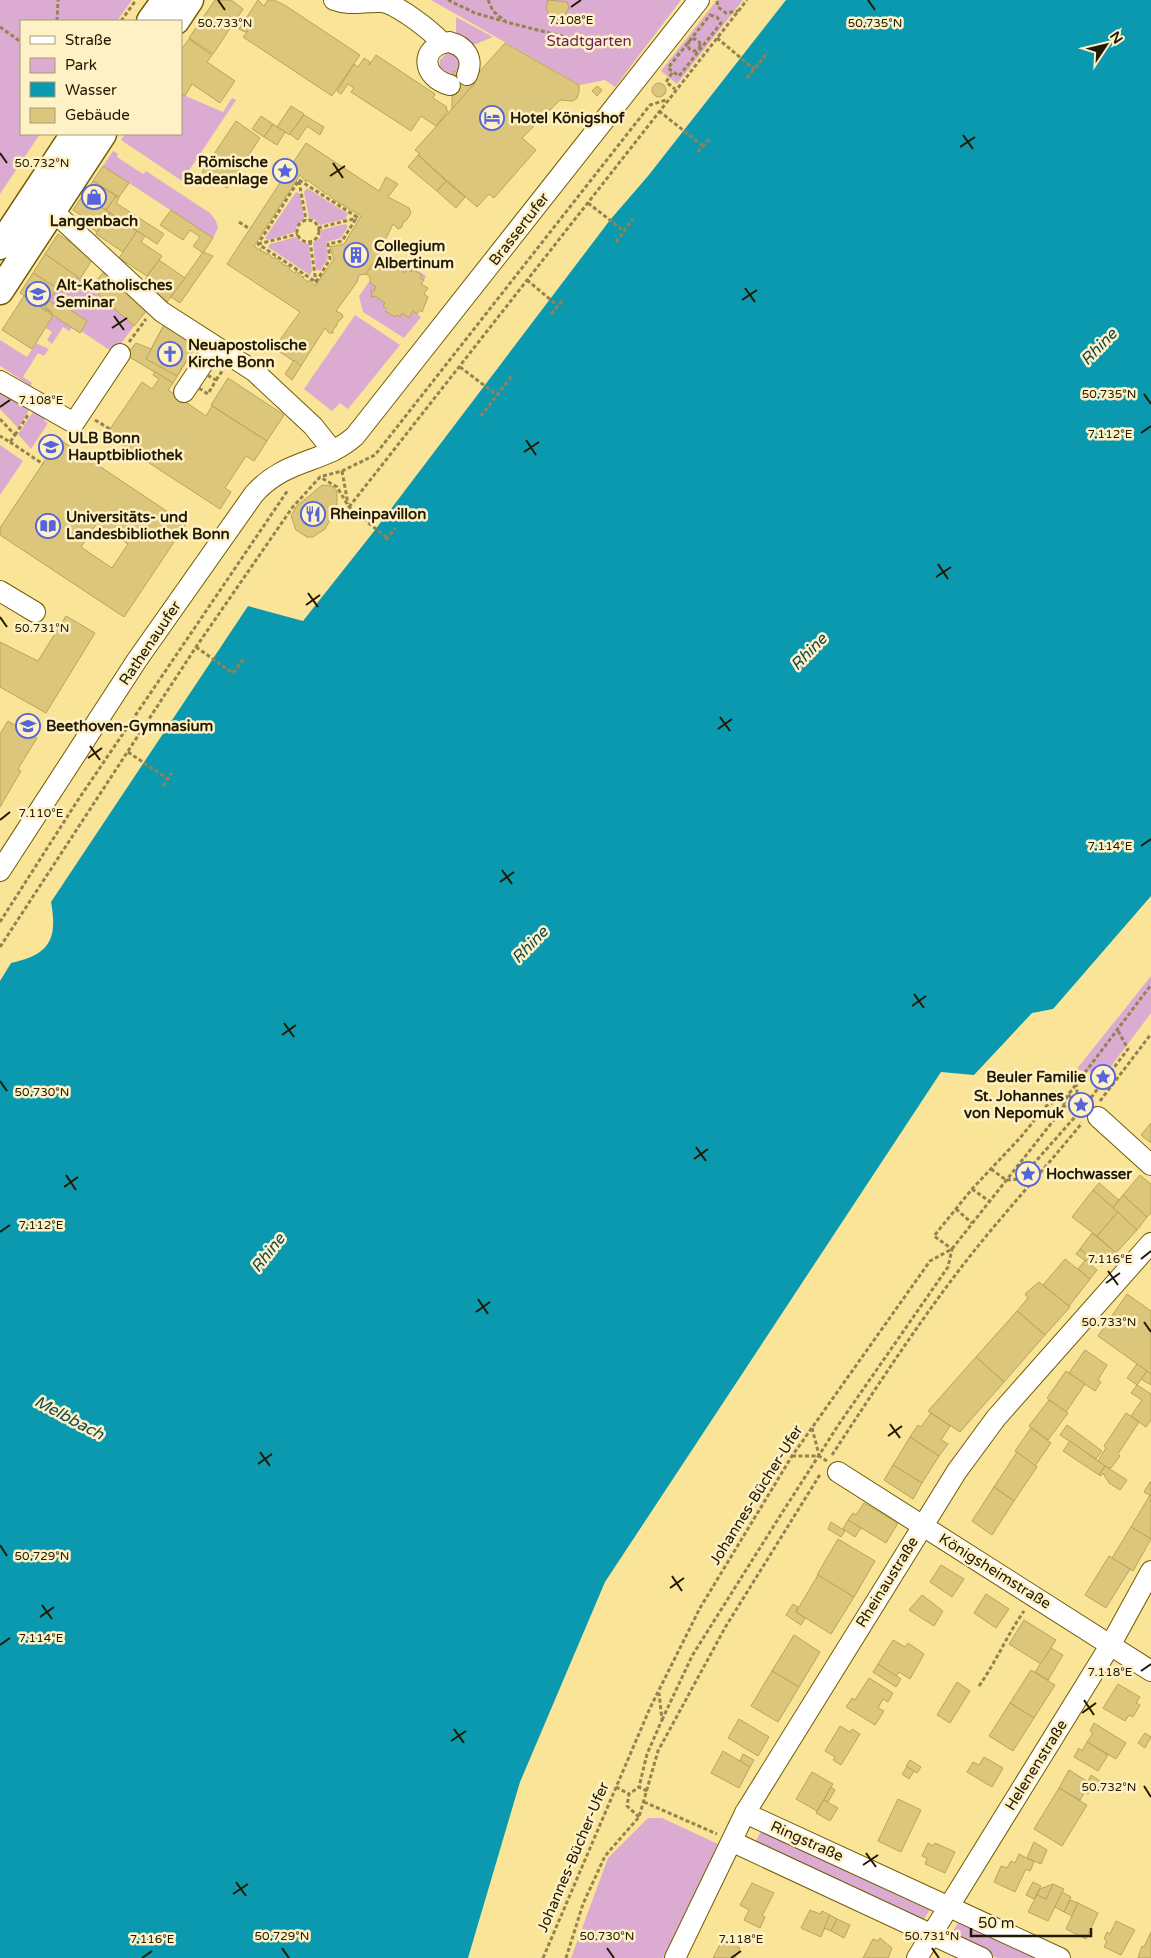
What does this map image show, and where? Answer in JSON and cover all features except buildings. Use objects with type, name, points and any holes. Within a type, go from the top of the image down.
[{"type":"main road","points":[[151,20],[165,0]]},
{"type":"main road","points":[[177,20],[190,0]]},
{"type":"main road","points":[[0,246],[73,135]]},
{"type":"main road","points":[[0,291],[8,264],[53,211],[101,135]]},
{"type":"street","points":[[334,0],[352,4],[386,3],[426,27],[442,43]]},
{"type":"street","name":"Brassertufer","points":[[337,459],[699,0]]},
{"type":"street","points":[[449,42],[463,47],[469,56],[470,64],[458,80],[434,79],[427,65],[432,50],[442,43],[449,42]]},
{"type":"street","points":[[53,211],[156,306],[214,347],[254,371],[313,426],[337,459]]},
{"type":"street","points":[[184,392],[214,347]]},
{"type":"street","points":[[0,381],[74,423],[120,354]]},
{"type":"street","name":"Rathenauufer","points":[[0,870],[137,660],[223,536],[264,483],[286,468],[337,459]]},
{"type":"street","points":[[0,591],[35,612]]},
{"type":"street","points":[[1098,1117],[1151,1165]]},
{"type":"street","name":"Rheinaustraße","points":[[675,1958],[733,1842],[745,1813],[957,1471],[996,1418],[1151,1243]]},
{"type":"street","name":"Königsheimstraße","points":[[833,1467],[1151,1672]]},
{"type":"street","name":"Helenenstraße","points":[[917,1958],[1110,1644],[1151,1571]]},
{"type":"street","name":"Ringstraße","points":[[745,1813],[1060,1958]]},
{"type":"street","name":"Ringstraße","points":[[733,1842],[982,1958]]},
{"type":"path","points":[[57,20],[58,0]]},
{"type":"path","points":[[122,20],[136,0]]},
{"type":"path","points":[[448,0],[475,13],[605,47]]},
{"type":"path","points":[[488,0],[493,11],[506,22]]},
{"type":"path","points":[[717,0],[718,7],[726,13],[736,12],[741,8],[743,0]]},
{"type":"path","points":[[349,507],[747,0]]},
{"type":"path","points":[[717,17],[722,10]]},
{"type":"path","points":[[710,15],[717,17],[721,23],[679,76],[672,73],[668,68],[689,41],[710,15]]},
{"type":"path","points":[[0,27],[20,41]]},
{"type":"path","points":[[717,38],[754,69]]},
{"type":"path","points":[[689,41],[698,40],[700,50]]},
{"type":"path","points":[[689,41],[690,51],[700,50]]},
{"type":"path","points":[[747,78],[768,52]]},
{"type":"path","points":[[672,73],[666,82],[676,89]]},
{"type":"path","points":[[312,480],[342,471],[375,454],[650,104],[667,100]]},
{"type":"path","points":[[658,111],[703,146]]},
{"type":"path","points":[[698,152],[709,139]]},
{"type":"path","points":[[299,180],[357,217]]},
{"type":"path","points":[[299,180],[306,220]]},
{"type":"path","points":[[258,244],[261,236],[299,180]]},
{"type":"path","points":[[588,203],[624,231]]},
{"type":"path","points":[[318,228],[357,217]]},
{"type":"path","points":[[316,282],[330,260],[328,244],[342,241],[357,217]]},
{"type":"path","points":[[616,242],[633,219]]},
{"type":"path","points":[[306,220],[312,221],[318,228],[318,234],[310,241],[302,240],[298,234],[299,225],[306,220]]},
{"type":"path","points":[[239,222],[250,229]]},
{"type":"path","points":[[258,244],[298,234]]},
{"type":"path","points":[[310,241],[316,282]]},
{"type":"path","points":[[258,244],[316,282]]},
{"type":"path","points":[[527,280],[558,306]]},
{"type":"path","points":[[551,314],[563,300]]},
{"type":"path","points":[[120,354],[156,306]]},
{"type":"path","points":[[460,366],[497,395]]},
{"type":"path","points":[[216,380],[220,374]]},
{"type":"path","points":[[481,416],[513,374]]},
{"type":"path","points":[[10,442],[37,402]]},
{"type":"path","points":[[0,419],[15,435]]},
{"type":"path","points":[[0,436],[43,464]]},
{"type":"path","points":[[337,459],[342,471],[349,507]]},
{"type":"path","points":[[0,922],[96,772],[289,488],[286,468]]},
{"type":"path","points":[[320,477],[337,486],[349,507],[386,539],[395,528]]},
{"type":"path","points":[[0,947],[196,647],[292,508],[320,477]]},
{"type":"path","points":[[196,647],[234,673],[245,657]]},
{"type":"path","points":[[128,752],[168,779]]},
{"type":"path","points":[[163,786],[172,773]]},
{"type":"path","name":"Johannes-Bücher-Ufer","points":[[543,1958],[658,1691],[705,1600],[792,1456],[930,1261],[952,1249],[1062,1107],[1076,1083],[1151,986]]},
{"type":"path","points":[[992,1168],[1006,1180],[1020,1179],[1084,1107],[1128,1049],[1117,1029]]},
{"type":"path","points":[[1104,1095],[1151,1034]]},
{"type":"path","points":[[1076,1083],[1078,1102]]},
{"type":"path","points":[[639,1817],[627,1806],[629,1794],[639,1787],[647,1754],[692,1656],[819,1456],[948,1267],[952,1249],[934,1236],[972,1189],[1046,1106],[1068,1095],[1078,1102]]},
{"type":"path","points":[[1062,1107],[1078,1102]]},
{"type":"path","points":[[566,1958],[583,1904],[605,1856],[639,1817],[658,1751],[726,1626],[833,1467],[890,1365],[962,1266],[1004,1213],[1076,1130]]},
{"type":"path","points":[[972,1189],[989,1201]]},
{"type":"path","points":[[956,1209],[972,1222]]},
{"type":"path","points":[[812,1428],[819,1456],[833,1467]]},
{"type":"path","points":[[792,1456],[819,1456]]},
{"type":"path","points":[[979,1686],[997,1660],[1016,1622],[1034,1596]]},
{"type":"path","points":[[658,1691],[662,1720]]},
{"type":"path","points":[[616,1787],[629,1794]]},
{"type":"path","points":[[639,1787],[647,1791]]},
{"type":"path","points":[[644,1802],[733,1842]]},
{"type":"green space","points":[[0,0],[132,0],[118,20],[20,20],[20,135],[39,135],[0,194]]},
{"type":"green space","name":"Stadtgarten","points":[[431,0],[681,0],[615,87],[605,80],[580,85]]},
{"type":"green space","points":[[717,0],[743,0],[677,84],[661,71]]},
{"type":"green space","points":[[456,17],[493,37],[471,46],[456,36]]},
{"type":"green space","points":[[447,53],[454,53],[460,61],[457,70],[451,74],[448,74],[440,67],[440,60]]},
{"type":"green space","points":[[182,94],[223,112],[232,98],[236,100],[182,181],[121,140],[124,135],[182,135]]},
{"type":"green space","points":[[113,151],[118,154],[117,157],[143,174],[146,171],[210,213],[216,221],[218,228],[213,238],[103,166]]},
{"type":"green space","points":[[307,188],[348,214],[345,219],[320,225],[316,220],[309,218],[304,192]]},
{"type":"green space","points":[[296,192],[300,194],[304,219],[297,225],[295,232],[268,240],[265,238]]},
{"type":"green space","points":[[345,224],[348,226],[341,238],[326,242],[328,258],[320,271],[316,269],[313,243],[320,238],[321,230]]},
{"type":"green space","points":[[296,237],[301,242],[309,244],[312,271],[310,275],[268,247],[270,244]]},
{"type":"green space","points":[[396,257],[426,276],[424,280],[413,269],[411,272],[407,269],[405,273],[395,266],[396,263],[391,264]]},
{"type":"green space","points":[[78,277],[134,326],[114,353],[81,331],[87,321],[59,302],[56,305],[49,301],[57,288],[62,292],[66,285],[71,288]]},
{"type":"green space","points":[[369,282],[376,287],[374,291],[370,291],[372,297],[375,296],[385,303],[385,311],[394,317],[396,315],[400,317],[402,313],[409,317],[413,311],[421,317],[404,338],[363,312],[359,296]]},
{"type":"green space","points":[[355,315],[400,345],[348,409],[340,403],[332,411],[304,389]]},
{"type":"green space","points":[[53,316],[72,327],[69,331],[63,327],[52,344],[47,340],[52,332],[46,328]]},
{"type":"green space","points":[[0,340],[27,357],[36,343],[49,349],[44,356],[38,353],[23,377],[32,383],[31,386],[0,366]]},
{"type":"green space","points":[[0,390],[31,407],[18,428],[0,409]]},
{"type":"green space","points":[[35,409],[47,416],[44,421],[48,423],[31,449],[18,434]]},
{"type":"green space","points":[[0,445],[23,461],[0,495]]},
{"type":"green space","points":[[1151,976],[1151,1013],[1106,1073],[1076,1070]]},
{"type":"green space","points":[[648,1818],[662,1818],[718,1844],[663,1958],[571,1958],[608,1858]]},
{"type":"green space","points":[[763,1827],[931,1908],[922,1922],[755,1843]]},
{"type":"green space","points":[[960,1920],[1042,1958],[997,1958],[953,1937],[951,1934]]},
{"type":"water","points":[[786,0],[1151,0],[1151,896],[1053,1009],[1032,1013],[974,1075],[941,1072],[605,1582],[520,1782],[468,1958],[0,1958],[0,981],[11,963],[34,955],[48,944],[53,926],[51,902],[248,606],[303,621],[375,530],[610,220],[648,176]]},
{"type":"place","name":"Hotel Königshof","points":[[492,118]]},
{"type":"place","name":"Römische Badeanlage","points":[[285,171]]},
{"type":"place","name":"Langenbach","points":[[94,197]]},
{"type":"place","name":"Collegium Albertinum","points":[[356,255]]},
{"type":"place","name":"Alt-Katholisches Seminar","points":[[38,294]]},
{"type":"place","name":"Neuapostolische Kirche Bonn","points":[[170,354]]},
{"type":"place","name":"ULB Bonn Hauptbibliothek","points":[[51,447]]},
{"type":"place","name":"Rheinpavillon","points":[[313,514]]},
{"type":"place","name":"Universitäts- und Landesbibliothek Bonn","points":[[48,526]]},
{"type":"place","name":"Beethoven-Gymnasium","points":[[28,726]]},
{"type":"place","name":"Beuler Familie","points":[[1103,1077]]},
{"type":"place","name":"St. Johannes von Nepomuk","points":[[1081,1105]]},
{"type":"place","name":"Hochwasser","points":[[1028,1174]]},
{"type":"water label","name":"Rhine","points":[[1099,347]]},
{"type":"water label","name":"Rhine","points":[[809,652]]},
{"type":"water label","name":"Rhine","points":[[530,945]]},
{"type":"water label","name":"Rhine","points":[[268,1253]]},
{"type":"water label","name":"Melbbach","points":[[69,1418]]}]
